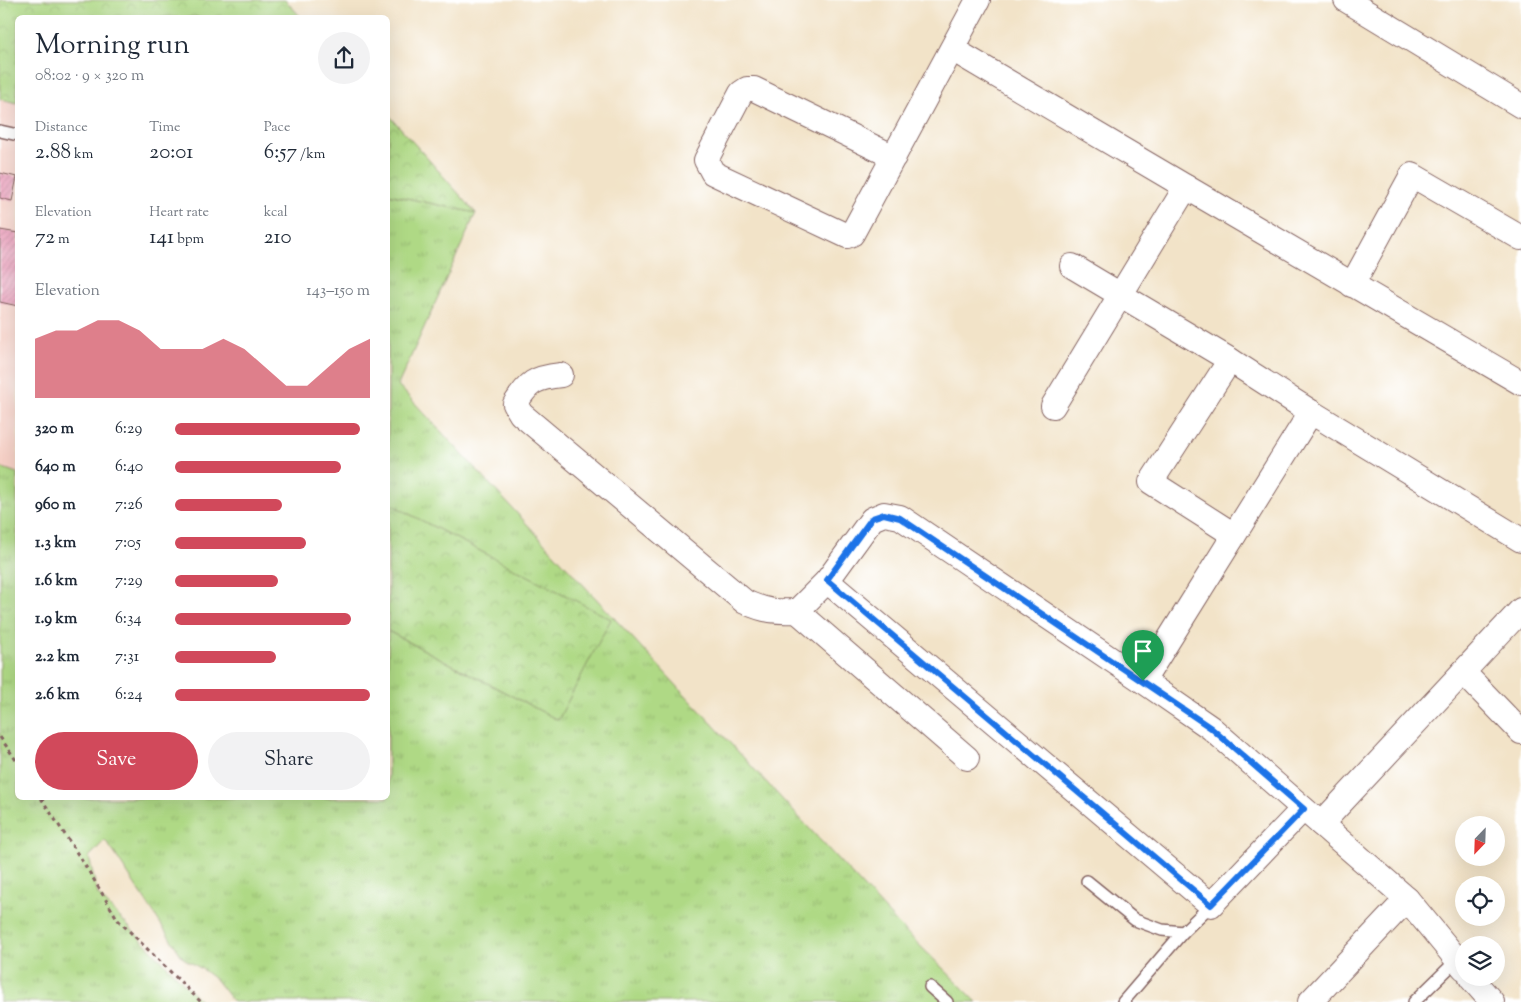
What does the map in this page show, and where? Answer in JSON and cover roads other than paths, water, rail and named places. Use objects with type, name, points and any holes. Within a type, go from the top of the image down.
[{"type":"street","points":[[894,156],[754,90],[748,90],[740,93],[706,160],[713,173],[847,236],[852,234],[952,49],[978,0]]},
{"type":"street","points":[[1346,0],[1521,106]]},
{"type":"street","points":[[952,49],[1521,383]]},
{"type":"street","points":[[1352,285],[1412,175],[1521,238]]},
{"type":"street","points":[[1053,406],[1186,187]]},
{"type":"street","points":[[1072,266],[1230,360],[1310,412],[1521,540]]},
{"type":"street","points":[[1230,360],[1151,482],[1234,535]]},
{"type":"street","points":[[561,375],[542,377],[526,387],[515,404],[521,414],[745,602],[762,610],[778,612],[797,611],[827,580],[872,518],[884,514],[900,518],[1211,728],[1407,898],[1455,957]]},
{"type":"street","points":[[1143,681],[1310,412]]},
{"type":"street","points":[[827,580],[1211,905],[1312,817],[1463,672],[1521,610]]},
{"type":"street","points":[[797,611],[967,758]]},
{"type":"street","points":[[1463,672],[1521,732]]},
{"type":"street","points":[[1313,1001],[1407,898]]},
{"type":"street","points":[[1479,986],[1492,1002]]},
{"type":"lane","points":[[0,131],[15,134]]},
{"type":"lane","points":[[1087,881],[1136,920],[1162,930],[1183,932]]},
{"type":"lane","points":[[1123,1002],[1183,932],[1211,905]]},
{"type":"lane","points":[[1414,1002],[1455,974]]},
{"type":"lane","points":[[930,987],[947,1002]]}]
